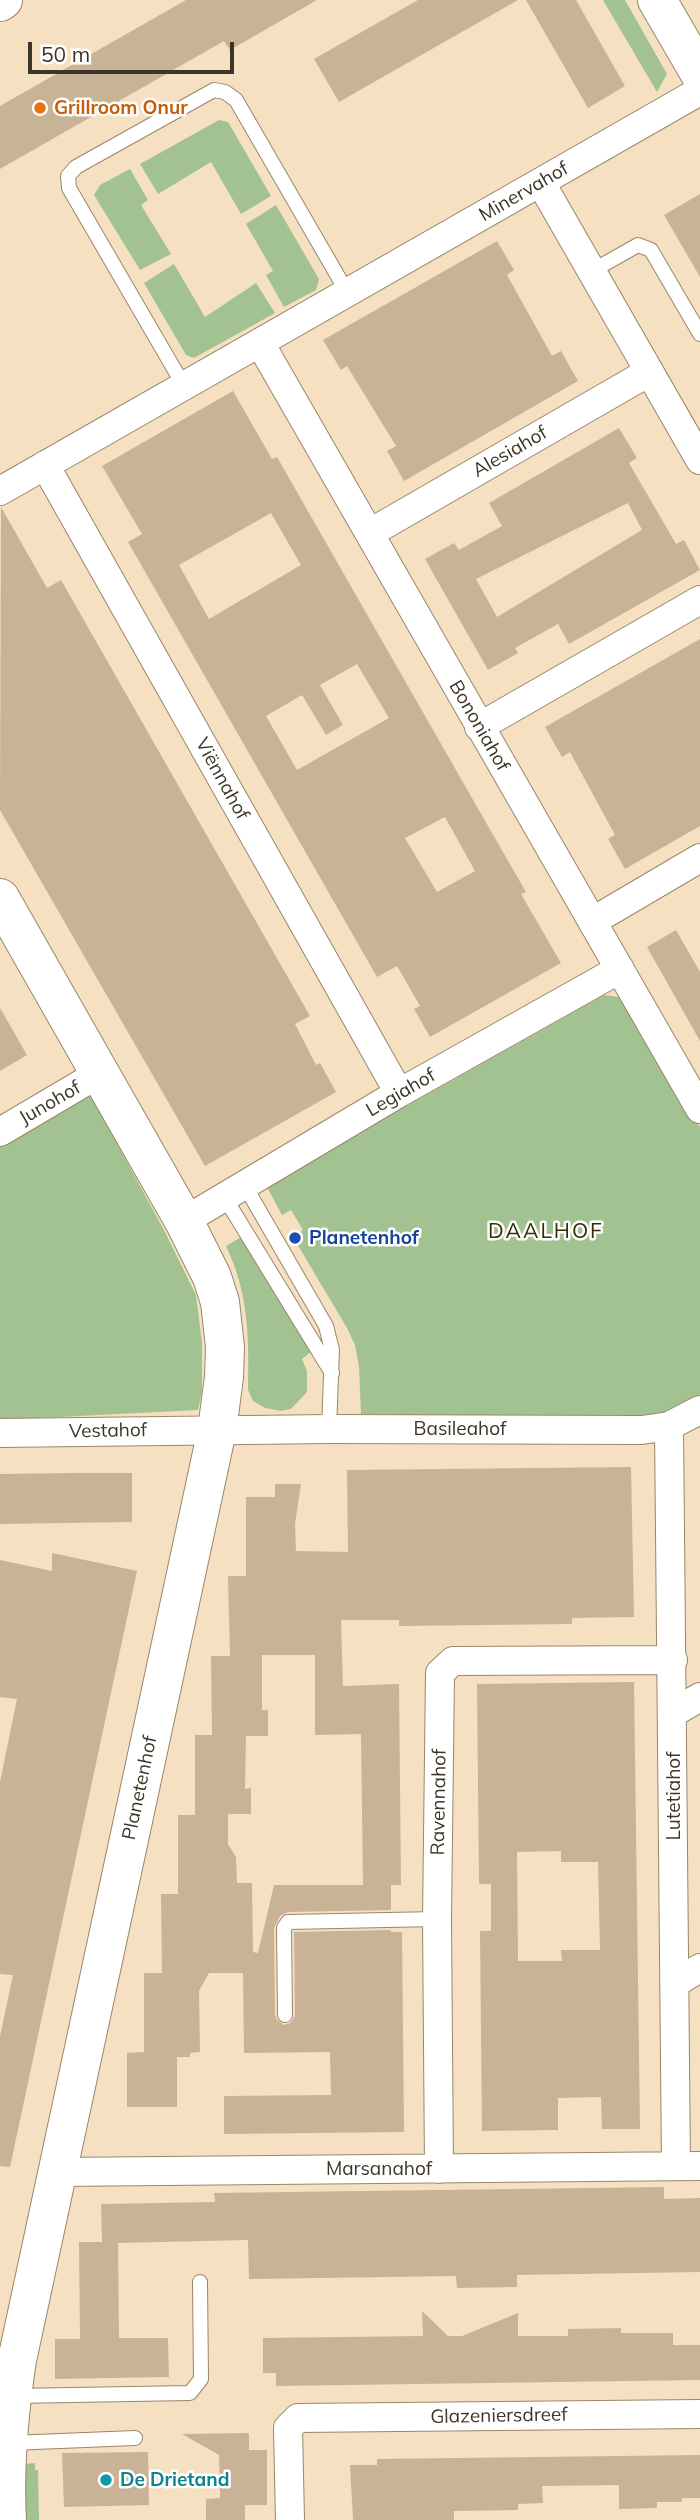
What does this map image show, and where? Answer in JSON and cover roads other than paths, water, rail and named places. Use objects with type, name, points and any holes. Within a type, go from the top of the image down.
[{"type":"street","points":[[657,0],[694,52]]},
{"type":"street","name":"Minervahof","points":[[0,491],[700,91]]},
{"type":"street","points":[[541,183],[700,460]]},
{"type":"street","name":"Bononiahof","points":[[260,343],[700,1108]]},
{"type":"street","name":"Alesiahof","points":[[370,533],[649,372]]},
{"type":"street","name":"Viënnahof","points":[[45,465],[399,1093]]},
{"type":"street","points":[[479,727],[700,600]]},
{"type":"street","points":[[593,921],[700,859]]},
{"type":"street","name":"Planetenhof","points":[[0,898],[184,1221],[212,1277],[220,1302],[225,1361],[216,1430],[57,2172],[12,2396],[5,2454],[7,2520]]},
{"type":"street","name":"Legiahof","points":[[184,1221],[399,1093],[620,969]]},
{"type":"street","name":"Junohof","points":[[0,1132],[100,1073]]},
{"type":"street","name":"Basileahof","points":[[216,1430],[642,1430],[669,1426],[700,1410]]},
{"type":"street","name":"Lutetiahof","points":[[669,1426],[674,1983],[688,2166]]},
{"type":"street","name":"Vestahof","points":[[0,1433],[216,1430]]},
{"type":"street","name":"Ravennahof","points":[[439,2169],[440,1673],[453,1661],[673,1660]]},
{"type":"street","points":[[673,1713],[700,1697]]},
{"type":"street","points":[[674,1983],[700,1968]]},
{"type":"street","name":"Marsanahof","points":[[57,2172],[688,2166]]},
{"type":"street","name":"Glazeniersdreef","points":[[290,2520],[288,2428],[298,2418],[700,2414]]},
{"type":"lane","points":[[184,387],[69,188],[68,176],[76,167],[214,90],[225,92],[236,100],[347,292]]},
{"type":"lane","points":[[592,271],[638,245],[651,250],[700,334]]},
{"type":"lane","points":[[235,1192],[332,1374]]},
{"type":"lane","points":[[235,1192],[326,1326],[332,1350],[329,1429]]},
{"type":"lane","points":[[285,2015],[284,1928],[288,1922],[438,1919]]},
{"type":"lane","points":[[12,2396],[190,2393],[201,2379],[200,2282]]},
{"type":"lane","points":[[5,2454],[135,2438]]},
{"type":"place","name":"Grillroom Onur","points":[[40,108]]},
{"type":"place","name":"Planetenhof","points":[[295,1238]]},
{"type":"place","name":"De Drietand","points":[[106,2480]]},
{"type":"district","name":"DAALHOF","points":[[546,1232]]}]
